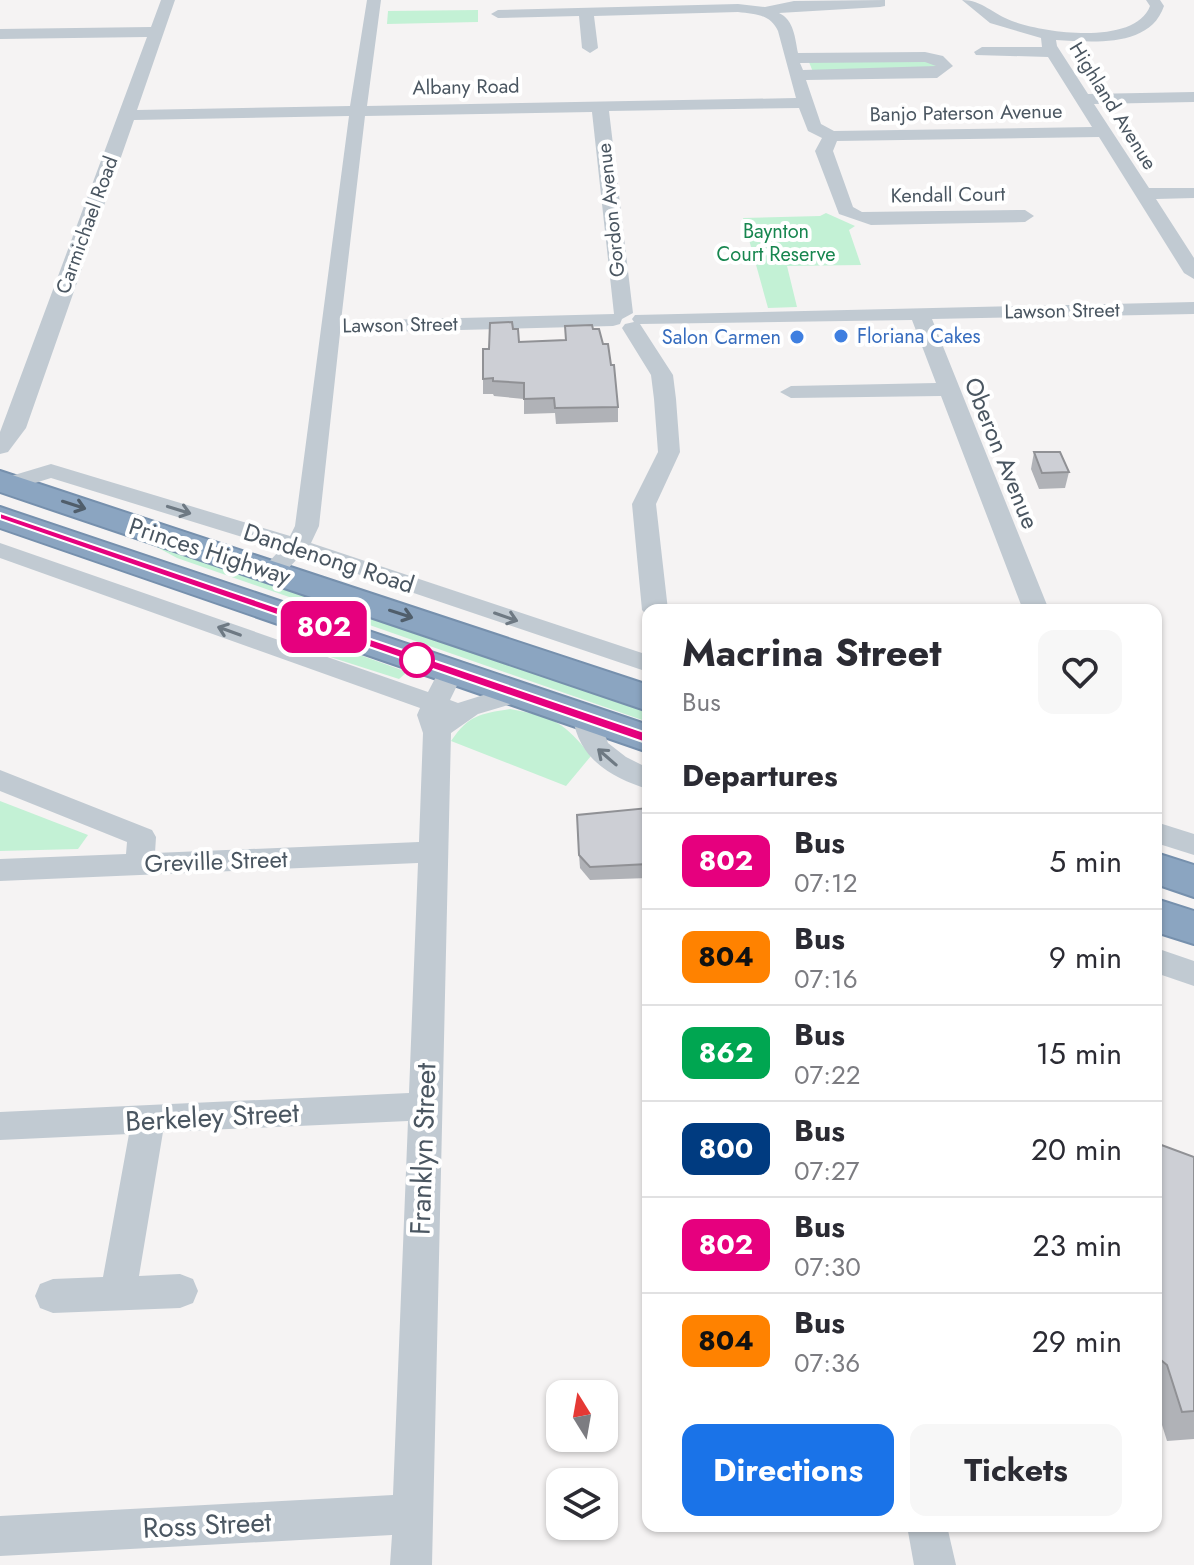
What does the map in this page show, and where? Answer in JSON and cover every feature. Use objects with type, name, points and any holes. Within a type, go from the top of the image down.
[{"type":"highway","name":"Princes Highway","points":[[3,494],[272,571],[642,696]]},
{"type":"highway","name":"Princes Highway","points":[[3,494],[451,671],[642,737]]},
{"type":"highway","points":[[1162,870],[1194,881]]},
{"type":"highway","points":[[1162,917],[1194,928]]},
{"type":"street","name":"Carmichael Road","points":[[0,447],[15,428],[168,0]]},
{"type":"street","points":[[272,571],[297,546],[307,526],[348,178],[374,0]]},
{"type":"street","name":"Highland Avenue","points":[[969,0],[986,17],[1050,44],[1194,273]]},
{"type":"street","points":[[982,52],[1133,30],[1150,24],[1156,16],[1157,6],[1153,0]]},
{"type":"street","points":[[498,14],[738,8],[765,11],[794,5],[880,3]]},
{"type":"street","points":[[765,11],[780,19],[786,31],[814,127],[831,136]]},
{"type":"street","points":[[586,13],[590,48]]},
{"type":"street","points":[[0,34],[157,32]]},
{"type":"street","points":[[925,57],[937,59],[945,66],[937,73],[794,66],[925,57]]},
{"type":"street","points":[[1082,99],[1194,97]]},
{"type":"street","name":"Albany Road","points":[[127,115],[805,103]]},
{"type":"street","name":"Gordon Avenue","points":[[600,106],[627,320],[662,375],[665,399],[669,452],[644,504],[654,604]]},
{"type":"street","name":"Banjo Paterson Avenue","points":[[831,136],[1103,132]]},
{"type":"street","name":"Kendall Court","points":[[831,136],[824,151],[845,210],[856,216],[871,219],[1025,216]]},
{"type":"street","points":[[1143,194],[1194,193]]},
{"type":"street","name":"Lawson Street","points":[[332,327],[1194,308]]},
{"type":"street","name":"Oberon Avenue","points":[[920,314],[1034,604]]},
{"type":"street","points":[[791,392],[949,389]]},
{"type":"street","name":"Dandenong Road","points":[[3,494],[51,471],[297,546],[642,662]]},
{"type":"street","points":[[0,550],[444,717],[516,694]]},
{"type":"street","name":"Franklyn Street","points":[[411,1565],[431,852],[451,671]]},
{"type":"street","points":[[586,717],[588,735],[605,756],[615,765],[642,776]]},
{"type":"street","points":[[0,780],[142,837],[139,864]]},
{"type":"street","points":[[1162,834],[1194,845]]},
{"type":"street","name":"Greville Street","points":[[0,870],[431,852]]},
{"type":"street","points":[[1162,962],[1194,974]]},
{"type":"street","name":"Berkeley Street","points":[[0,1126],[424,1106]]},
{"type":"street","points":[[118,1294],[148,1120]]},
{"type":"street","points":[[53,1296],[180,1291]]},
{"type":"street","name":"Ross Street","points":[[0,1536],[413,1514]]},
{"type":"street","points":[[928,1532],[935,1565]]},
{"type":"green space","points":[[478,10],[478,22],[387,24],[388,11]]},
{"type":"green space","points":[[933,60],[940,68],[813,72],[809,62]]},
{"type":"green space","name":"Baynton Court Reserve","points":[[826,213],[855,226],[849,230],[861,265],[787,266],[797,307],[768,308],[743,218],[820,216]]},
{"type":"green space","points":[[142,539],[642,706],[642,720],[177,558]]},
{"type":"green space","points":[[335,646],[407,672],[399,679],[327,656]]},
{"type":"green space","points":[[510,709],[557,723],[573,735],[591,756],[566,786],[451,741],[463,726],[476,717]]},
{"type":"green space","points":[[0,801],[88,835],[78,849],[0,851]]},
{"type":"building","points":[[512,322],[513,329],[518,329],[519,342],[566,340],[565,326],[592,325],[593,329],[599,329],[603,344],[608,344],[611,365],[614,365],[618,407],[555,408],[554,398],[524,399],[524,383],[483,379],[483,349],[489,349],[490,323]]},
{"type":"building","points":[[1034,452],[1060,452],[1069,472],[1042,473]]},
{"type":"building","points":[[642,809],[642,864],[590,867],[579,855],[577,815]]},
{"type":"building","points":[[1162,1145],[1194,1157],[1194,1411],[1182,1412],[1167,1365],[1162,1361]]},
{"type":"bus line","name":"802","points":[[0,516],[642,737]]},
{"type":"place","name":"Floriana Cakes","points":[[841,336]]},
{"type":"place","name":"Salon Carmen","points":[[797,337]]}]
